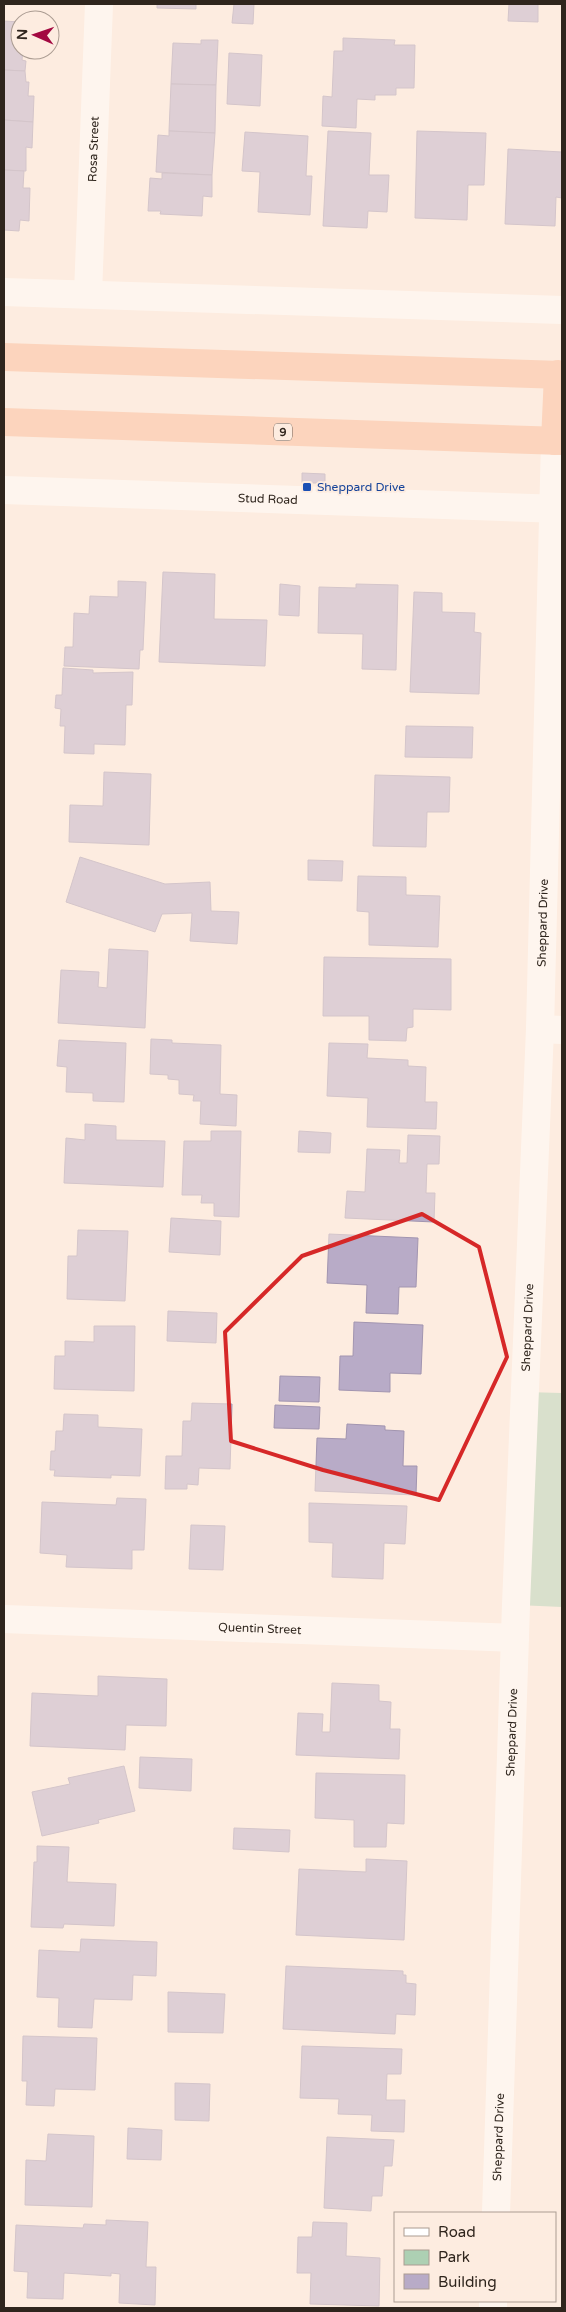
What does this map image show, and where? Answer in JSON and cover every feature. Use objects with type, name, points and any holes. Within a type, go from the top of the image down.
[{"type":"highway","points":[[4,357],[560,375],[559,441]]},
{"type":"highway","name":"9","points":[[4,422],[559,441]]},
{"type":"street","name":"Rosa Street","points":[[88,294],[99,4]]},
{"type":"street","points":[[4,292],[562,310]]},
{"type":"street","name":"Sheppard Drive","points":[[496,2212],[515,1638],[551,1030],[559,441]]},
{"type":"street","name":"Stud Road","points":[[4,490],[558,509]]},
{"type":"street","name":"Quentin Street","points":[[4,1619],[515,1638]]},
{"type":"highlighted area","points":[[422,1214],[479,1247],[507,1357],[439,1500],[323,1470],[231,1441],[225,1332],[302,1256]]},
{"type":"green space","points":[[525,1392],[562,1393],[562,1607],[517,1605]]},
{"type":"building","points":[[157,4],[196,4],[196,9],[157,8]]},
{"type":"building","points":[[234,4],[254,4],[253,24],[232,23]]},
{"type":"building","points":[[509,4],[538,4],[538,22],[508,21]]},
{"type":"building","points":[[4,21],[10,21],[10,60],[26,61],[25,71],[4,70]]},
{"type":"building","points":[[343,38],[395,40],[394,45],[415,45],[414,88],[396,88],[396,95],[375,95],[375,100],[357,99],[356,128],[322,126],[323,96],[332,97],[334,51],[343,51]]},
{"type":"building","points":[[201,40],[218,40],[216,85],[171,84],[173,43],[201,44]]},
{"type":"building","points":[[229,53],[262,55],[260,106],[227,104]]},
{"type":"building","points":[[4,70],[25,71],[26,82],[29,82],[28,96],[34,96],[33,122],[4,120]]},
{"type":"building","points":[[171,84],[216,85],[215,133],[169,131]]},
{"type":"building","points":[[4,120],[33,122],[32,148],[26,147],[26,171],[4,170]]},
{"type":"building","points":[[169,131],[215,133],[212,175],[156,172],[158,135],[169,136]]},
{"type":"building","points":[[328,131],[371,133],[369,175],[389,175],[387,212],[368,211],[367,228],[323,226]]},
{"type":"building","points":[[417,131],[486,133],[484,185],[468,185],[467,220],[415,218]]},
{"type":"building","points":[[245,132],[308,136],[306,176],[312,176],[310,215],[258,212],[260,172],[242,171]]},
{"type":"building","points":[[508,149],[562,152],[562,198],[556,197],[555,226],[505,224]]},
{"type":"building","points":[[4,170],[24,171],[23,188],[30,188],[29,221],[20,220],[19,231],[4,230]]},
{"type":"building","points":[[162,173],[212,175],[212,197],[203,196],[202,216],[160,214],[161,211],[148,211],[150,178],[162,179]]},
{"type":"building","points":[[302,473],[325,474],[325,483],[302,483]]},
{"type":"building","points":[[163,572],[215,574],[214,619],[267,620],[265,666],[159,662]]},
{"type":"building","points":[[118,581],[146,582],[143,650],[140,650],[139,669],[64,666],[65,647],[73,647],[74,613],[89,614],[90,596],[118,597]]},
{"type":"building","points":[[280,584],[300,586],[299,616],[279,615]]},
{"type":"building","points":[[356,584],[398,585],[396,670],[362,669],[363,634],[318,633],[319,587],[356,588]]},
{"type":"building","points":[[414,592],[442,593],[442,612],[475,613],[474,632],[481,633],[479,694],[410,692]]},
{"type":"building","points":[[63,668],[93,670],[93,673],[133,672],[132,705],[126,705],[125,745],[94,744],[94,754],[64,753],[65,726],[60,726],[61,709],[55,708],[56,695],[62,695]]},
{"type":"building","points":[[406,726],[473,727],[472,758],[405,757]]},
{"type":"building","points":[[104,772],[151,774],[149,845],[69,842],[70,805],[103,806]]},
{"type":"building","points":[[375,775],[450,777],[449,812],[427,812],[426,847],[373,846]]},
{"type":"building","points":[[80,857],[165,884],[210,882],[211,911],[239,912],[237,944],[190,941],[192,913],[162,914],[155,932],[66,902]]},
{"type":"building","points":[[308,860],[343,861],[342,881],[308,880]]},
{"type":"building","points":[[358,876],[406,877],[406,895],[440,896],[438,947],[369,945],[369,912],[357,911]]},
{"type":"building","points":[[109,949],[148,951],[145,1028],[58,1023],[61,970],[99,972],[98,987],[107,988]]},
{"type":"building","points":[[324,957],[451,959],[451,1010],[413,1009],[413,1027],[407,1028],[406,1041],[369,1040],[369,1016],[323,1016]]},
{"type":"building","points":[[151,1039],[172,1040],[172,1043],[221,1045],[220,1094],[237,1095],[236,1126],[200,1124],[201,1101],[193,1101],[194,1095],[179,1094],[179,1080],[168,1079],[168,1075],[150,1074]]},
{"type":"building","points":[[59,1040],[126,1043],[124,1102],[93,1101],[93,1093],[66,1092],[67,1067],[57,1066]]},
{"type":"building","points":[[329,1043],[368,1044],[367,1058],[408,1060],[408,1066],[426,1067],[425,1102],[437,1102],[436,1129],[367,1127],[368,1098],[327,1096]]},
{"type":"building","points":[[85,1124],[116,1126],[116,1140],[165,1141],[163,1187],[64,1183],[66,1138],[85,1140]]},
{"type":"building","points":[[211,1131],[241,1131],[239,1217],[214,1216],[214,1203],[201,1203],[202,1195],[182,1195],[184,1141],[211,1141]]},
{"type":"building","points":[[299,1131],[331,1133],[330,1153],[298,1152]]},
{"type":"building","points":[[408,1135],[440,1136],[439,1164],[427,1164],[426,1193],[435,1193],[434,1222],[345,1218],[347,1191],[365,1192],[367,1149],[400,1150],[399,1163],[407,1163]]},
{"type":"building","points":[[171,1218],[221,1221],[220,1255],[169,1252]]},
{"type":"building","points":[[78,1230],[128,1231],[125,1301],[67,1299],[68,1256],[77,1256]]},
{"type":"building","points":[[329,1234],[418,1238],[416,1287],[399,1287],[398,1314],[366,1313],[367,1285],[327,1283]]},
{"type":"building","points":[[168,1311],[217,1313],[216,1343],[167,1341]]},
{"type":"building","points":[[354,1322],[423,1325],[421,1374],[390,1373],[390,1392],[339,1390],[340,1356],[353,1356]]},
{"type":"building","points":[[94,1326],[135,1326],[134,1391],[54,1389],[55,1356],[65,1356],[65,1341],[94,1342]]},
{"type":"building","points":[[280,1376],[320,1377],[319,1402],[279,1401]]},
{"type":"building","points":[[192,1403],[232,1404],[230,1469],[199,1468],[198,1485],[187,1484],[187,1489],[165,1489],[166,1456],[182,1456],[183,1421],[191,1421]]},
{"type":"building","points":[[275,1405],[320,1407],[319,1429],[274,1428]]},
{"type":"building","points":[[64,1414],[98,1415],[98,1427],[142,1429],[140,1476],[111,1475],[111,1478],[54,1476],[55,1470],[50,1470],[51,1451],[55,1451],[56,1431],[63,1431]]},
{"type":"building","points":[[347,1424],[385,1426],[385,1430],[404,1431],[403,1466],[417,1466],[416,1495],[315,1491],[317,1438],[346,1439]]},
{"type":"building","points":[[117,1498],[146,1499],[144,1550],[132,1550],[132,1569],[66,1567],[67,1555],[40,1553],[42,1502],[116,1505]]},
{"type":"building","points":[[309,1503],[407,1506],[405,1544],[384,1543],[383,1579],[332,1577],[333,1543],[309,1542]]},
{"type":"building","points":[[191,1525],[225,1526],[223,1570],[189,1569]]},
{"type":"building","points":[[98,1676],[167,1679],[166,1726],[126,1725],[125,1750],[30,1746],[32,1693],[98,1696]]},
{"type":"building","points":[[332,1683],[379,1685],[379,1701],[391,1702],[390,1729],[400,1729],[399,1759],[296,1755],[298,1713],[323,1714],[322,1732],[330,1732]]},
{"type":"building","points":[[140,1757],[192,1759],[191,1791],[139,1788]]},
{"type":"building","points":[[124,1766],[135,1811],[98,1820],[99,1823],[42,1836],[32,1792],[70,1784],[68,1778]]},
{"type":"building","points":[[316,1773],[405,1775],[404,1824],[387,1823],[386,1847],[354,1847],[354,1820],[315,1818]]},
{"type":"building","points":[[234,1828],[290,1830],[289,1852],[233,1849]]},
{"type":"building","points":[[37,1846],[69,1847],[67,1882],[116,1884],[114,1926],[64,1924],[63,1928],[31,1927],[34,1862],[37,1862]]},
{"type":"building","points":[[366,1859],[407,1861],[404,1940],[296,1935],[299,1869],[366,1872]]},
{"type":"building","points":[[81,1939],[157,1942],[156,1976],[133,1975],[132,2000],[94,1999],[92,2028],[58,2027],[59,1998],[37,1997],[39,1950],[80,1952]]},
{"type":"building","points":[[286,1966],[403,1971],[403,1975],[406,1975],[406,1983],[416,1984],[415,2015],[396,2014],[395,2034],[283,2029]]},
{"type":"building","points":[[168,1992],[225,1994],[223,2033],[168,2032]]},
{"type":"building","points":[[23,2036],[97,2038],[95,2090],[55,2089],[54,2106],[26,2105],[27,2081],[22,2081]]},
{"type":"building","points":[[302,2046],[402,2049],[401,2074],[387,2074],[386,2100],[405,2100],[404,2132],[371,2131],[372,2115],[338,2114],[339,2099],[300,2098]]},
{"type":"building","points":[[175,2083],[210,2084],[209,2121],[175,2120]]},
{"type":"building","points":[[128,2128],[162,2130],[161,2160],[127,2159]]},
{"type":"building","points":[[48,2134],[94,2136],[92,2207],[25,2205],[26,2160],[46,2161]]},
{"type":"building","points":[[327,2137],[394,2140],[392,2166],[384,2166],[382,2196],[372,2196],[371,2211],[324,2208]]},
{"type":"building","points":[[106,2220],[148,2222],[146,2267],[156,2267],[155,2305],[119,2303],[120,2274],[111,2273],[111,2276],[64,2273],[63,2299],[27,2298],[28,2272],[14,2271],[16,2225],[83,2228],[84,2224],[106,2225]]},
{"type":"building","points":[[313,2222],[347,2223],[346,2256],[380,2258],[379,2306],[310,2304],[311,2273],[297,2273],[298,2237],[312,2237]]},
{"type":"place","name":"Sheppard Drive","points":[[307,487]]}]
